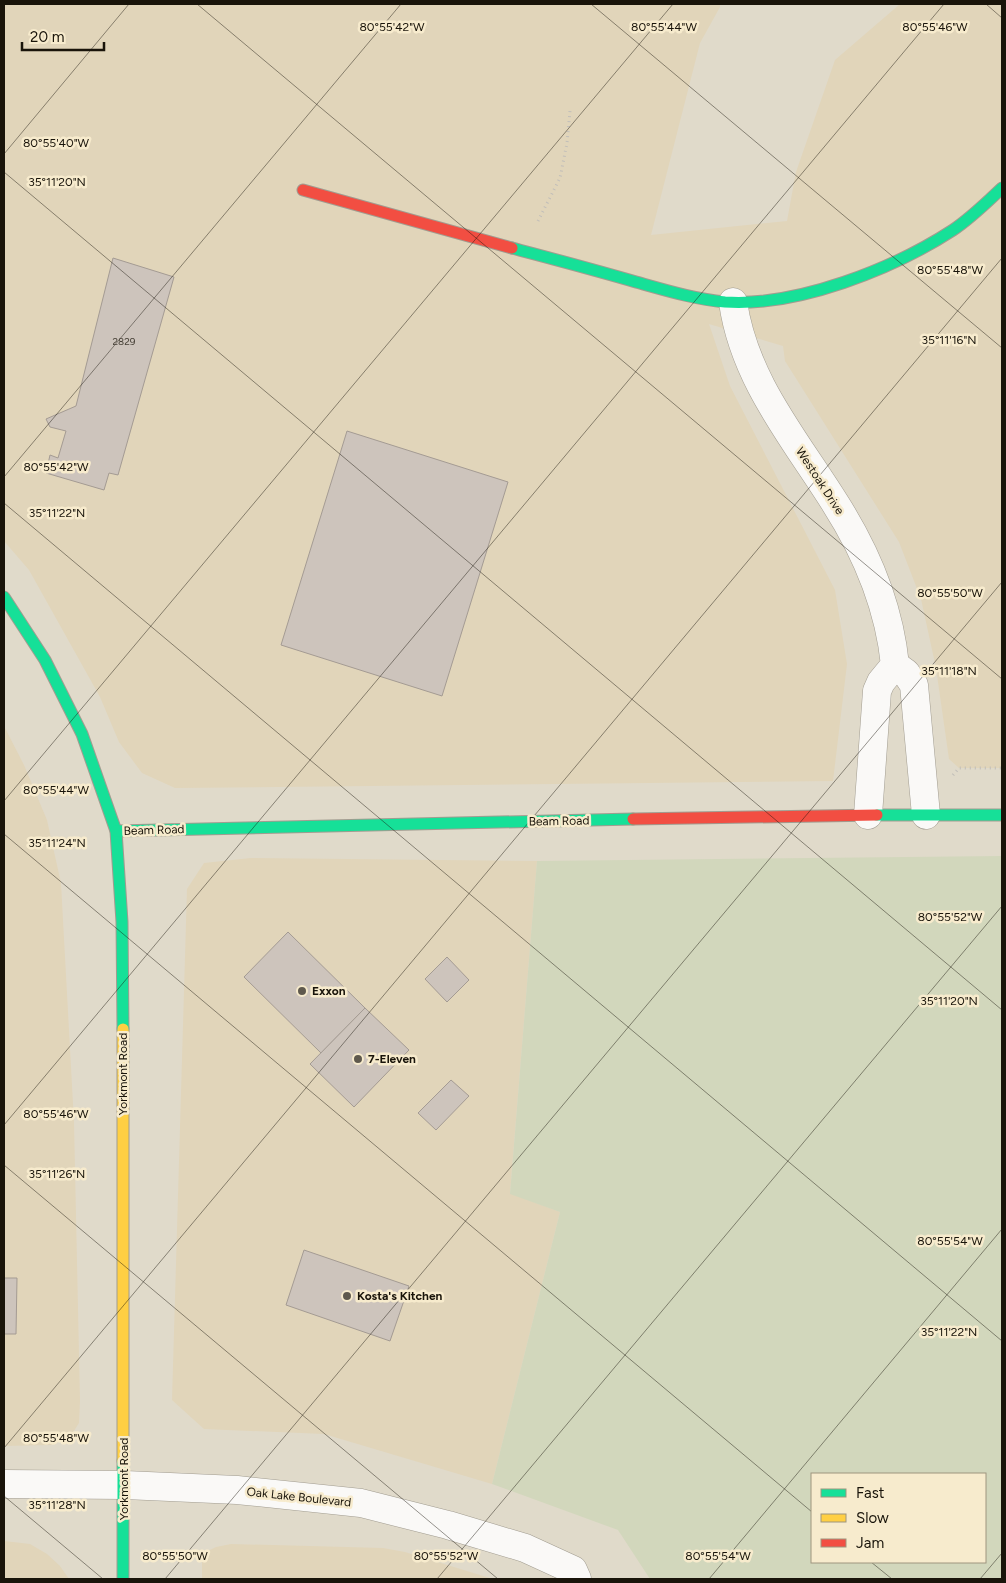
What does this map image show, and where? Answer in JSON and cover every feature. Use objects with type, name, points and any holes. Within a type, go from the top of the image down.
[{"type":"street","points":[[303,190],[694,298],[733,302],[783,297],[813,291],[892,263],[926,247],[955,228],[1002,188]]},
{"type":"street","name":"Westoak Drive","points":[[733,302],[745,353],[766,398],[836,504],[869,563],[883,599],[892,635],[895,665]]},
{"type":"street","name":"Yorkmont Road","points":[[4,596],[45,660],[82,734],[116,831],[122,922],[124,1027],[122,1268],[125,1485],[123,1579]]},
{"type":"street","points":[[868,815],[877,691],[881,682],[895,665],[906,673],[914,685],[926,815]]},
{"type":"street","name":"Beam Road","points":[[116,831],[522,821],[868,815],[1002,815]]},
{"type":"street","name":"Oak Lake Boulevard","points":[[4,1484],[125,1485],[237,1490],[361,1503],[448,1525],[525,1548],[573,1570],[577,1579]]},
{"type":"path","points":[[538,221],[560,178],[567,143],[570,111]]},
{"type":"path","points":[[953,775],[959,768],[1002,768]]},
{"type":"shaded area","points":[[4,4],[720,4],[700,43],[651,235],[787,221],[796,172],[835,60],[900,4],[1002,4],[1002,768],[959,768],[949,759],[936,668],[921,599],[899,542],[785,361],[783,346],[709,324],[730,386],[835,590],[847,664],[833,781],[175,788],[142,773],[119,742],[100,697],[29,570],[4,541]]},
{"type":"shaded area","points":[[4,726],[24,765],[47,820],[61,883],[74,1122],[80,1401],[79,1423],[70,1437],[51,1445],[4,1446]]},
{"type":"shaded area","points":[[251,858],[537,861],[510,1193],[560,1212],[492,1484],[324,1434],[204,1429],[172,1400],[187,889],[204,863]]},
{"type":"shaded area","points":[[4,1541],[30,1544],[47,1554],[60,1566],[69,1579],[4,1579]]},
{"type":"shaded area","points":[[231,1544],[383,1548],[405,1552],[493,1579],[202,1579],[202,1554],[216,1547]]},
{"type":"green space","points":[[1002,856],[1002,1579],[650,1579],[618,1530],[492,1484],[560,1212],[510,1194],[537,861]]},
{"type":"building","points":[[113,258],[174,277],[118,475],[109,473],[104,490],[46,473],[50,455],[58,458],[66,431],[50,427],[46,419],[76,406]]},
{"type":"building","points":[[347,431],[508,482],[442,696],[281,645]]},
{"type":"building","points":[[288,932],[365,1008],[321,1053],[244,977]]},
{"type":"building","points":[[447,957],[469,980],[447,1002],[425,979]]},
{"type":"building","name":"7-Eleven","points":[[365,1008],[409,1050],[354,1107],[310,1064]]},
{"type":"building","points":[[451,1080],[469,1096],[436,1130],[418,1113]]},
{"type":"building","name":"Kosta's Kitchen","points":[[304,1250],[409,1286],[390,1341],[286,1305]]},
{"type":"building","points":[[4,1278],[17,1278],[16,1334],[4,1334]]},
{"type":"traffic: fast","points":[[512,248],[702,299],[725,302],[753,302],[813,292],[873,271],[902,258],[953,230],[1002,188]]},
{"type":"traffic: fast","points":[[4,597],[45,660],[82,734],[116,831],[122,922],[123,1029]]},
{"type":"traffic: fast","points":[[877,815],[1002,815]]},
{"type":"traffic: fast","points":[[116,831],[633,819]]},
{"type":"traffic: fast","points":[[123,1461],[123,1579]]},
{"type":"traffic: slow","points":[[123,1029],[123,1461]]},
{"type":"traffic: jam","points":[[303,190],[512,248]]},
{"type":"traffic: jam","points":[[633,819],[877,815]]},
{"type":"place","name":"Exxon","points":[[302,991]]},
{"type":"place","name":"7-Eleven","points":[[358,1059]]},
{"type":"place","name":"Kosta's Kitchen","points":[[347,1296]]}]
